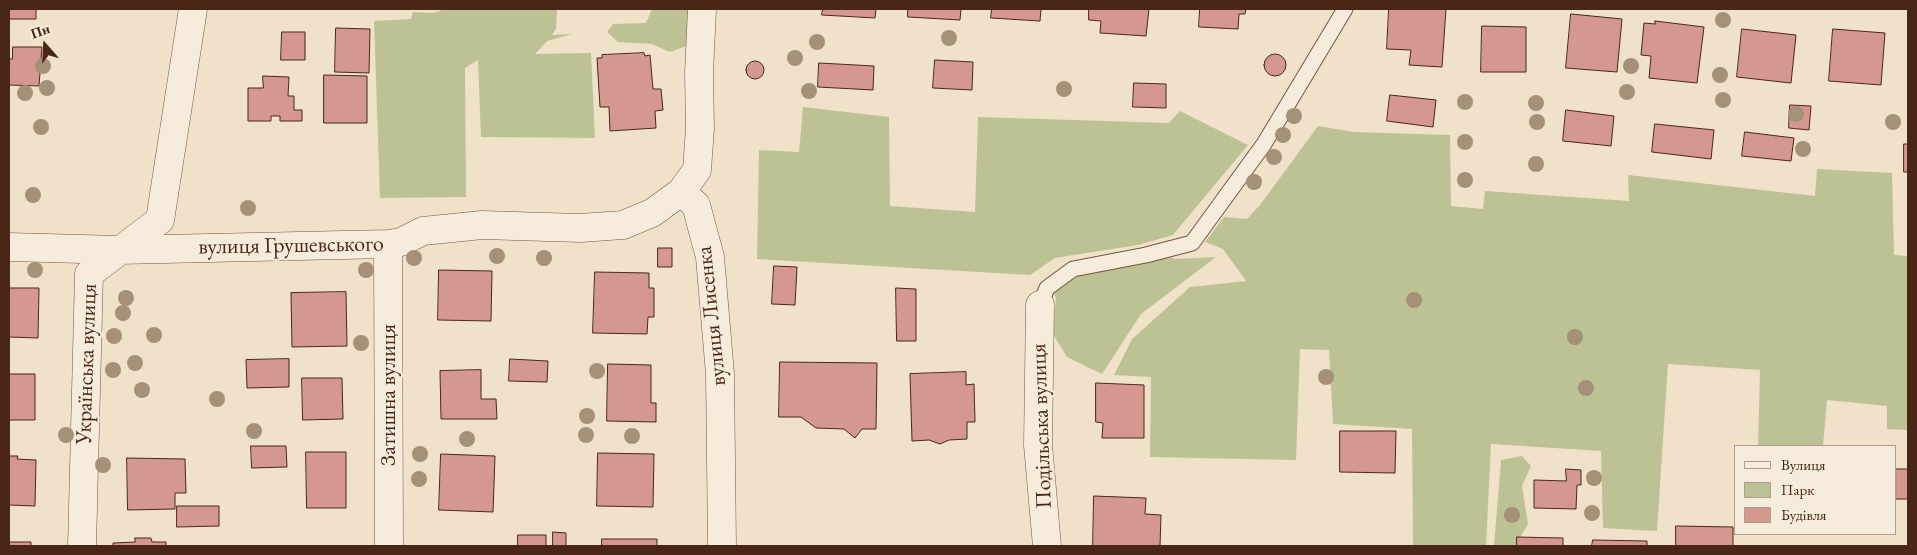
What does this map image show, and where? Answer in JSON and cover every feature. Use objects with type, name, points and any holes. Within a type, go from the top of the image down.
[{"type":"street","name":"Українська вулиця","points":[[82,546],[89,274],[160,220],[193,9]]},
{"type":"street","points":[[681,192],[697,170],[700,128],[699,73],[702,9]]},
{"type":"street","name":"вулиця Грушевського","points":[[9,247],[119,250],[388,244],[401,242],[423,231],[482,225],[580,228],[624,225],[652,213],[681,192]]},
{"type":"street","name":"вулиця Лисенка","points":[[681,192],[696,205],[710,257],[720,374],[722,546]]},
{"type":"street","name":"Затишна вулиця","points":[[388,244],[389,546]]},
{"type":"street","name":"Подільська вулиця","points":[[1040,305],[1038,445],[1047,546]]},
{"type":"lane","points":[[1040,305],[1047,288],[1073,268],[1146,255],[1192,243],[1264,144],[1345,9]]},
{"type":"green space","points":[[445,9],[557,9],[556,29],[552,35],[572,34],[547,41],[535,54],[591,53],[595,138],[481,137],[478,60],[465,68],[466,197],[380,198],[374,21],[411,19],[413,12],[433,13]]},
{"type":"green space","points":[[652,9],[693,9],[689,45],[670,52],[652,44],[618,42],[607,32],[613,24],[646,23]]},
{"type":"green space","points":[[803,107],[889,117],[890,206],[975,212],[978,117],[1169,123],[1180,111],[1248,145],[1173,235],[1138,245],[1055,258],[1030,275],[757,259],[759,150],[799,152]]},
{"type":"green space","points":[[1318,126],[1354,132],[1450,135],[1451,206],[1483,209],[1485,191],[1629,201],[1628,175],[1815,196],[1817,169],[1892,173],[1894,255],[1908,256],[1908,430],[1887,429],[1887,406],[1827,400],[1823,445],[1758,445],[1760,370],[1668,364],[1657,531],[1603,528],[1601,451],[1491,444],[1486,546],[1413,546],[1412,429],[1333,424],[1329,350],[1300,349],[1296,460],[1150,457],[1151,377],[1114,375],[1132,339],[1190,287],[1246,281],[1223,249],[1205,242],[1224,217],[1247,219],[1260,205]]},
{"type":"green space","points":[[1148,249],[1175,259],[1216,257],[1141,314],[1102,374],[1067,357],[1053,334],[1056,297],[1047,288],[1050,277],[1065,266]]},
{"type":"green space","points":[[1522,456],[1531,466],[1522,486],[1528,524],[1515,546],[1494,546],[1501,460]]},
{"type":"building","points":[[9,9],[36,9],[36,19],[9,19]]},
{"type":"building","points":[[823,9],[876,9],[875,18],[822,15]]},
{"type":"building","points":[[908,9],[961,9],[960,20],[908,17]]},
{"type":"building","points":[[992,9],[1041,9],[1040,21],[991,18]]},
{"type":"building","points":[[1089,9],[1149,9],[1146,36],[1100,33],[1101,21],[1089,20]]},
{"type":"building","points":[[1200,9],[1246,9],[1245,14],[1239,14],[1238,29],[1199,27]]},
{"type":"building","points":[[1389,9],[1446,9],[1442,67],[1409,65],[1411,50],[1387,49]]},
{"type":"building","points":[[1571,14],[1622,19],[1617,72],[1566,68]]},
{"type":"building","points":[[1655,21],[1704,27],[1697,83],[1649,78],[1651,56],[1641,55],[1644,23],[1655,24]]},
{"type":"building","points":[[1482,26],[1526,27],[1526,72],[1481,72]]},
{"type":"building","points":[[336,28],[370,29],[369,73],[335,72]]},
{"type":"building","points":[[1742,29],[1796,35],[1791,83],[1737,77]]},
{"type":"building","points":[[1833,29],[1885,33],[1881,85],[1829,81]]},
{"type":"building","points":[[282,32],[305,32],[305,60],[281,60]]},
{"type":"building","points":[[13,47],[42,47],[39,86],[9,85],[9,59],[12,59]]},
{"type":"building","points":[[644,53],[645,56],[650,55],[653,89],[661,89],[663,110],[655,111],[656,128],[610,131],[609,107],[600,107],[597,58],[602,58],[602,55]]},
{"type":"building","points":[[1275,54],[1283,57],[1286,65],[1283,73],[1275,76],[1267,73],[1264,65],[1267,57]]},
{"type":"building","points":[[935,60],[973,62],[972,90],[933,88]]},
{"type":"building","points":[[755,61],[761,64],[764,70],[761,76],[755,79],[749,76],[746,70],[749,64]]},
{"type":"building","points":[[819,63],[874,66],[873,90],[818,87]]},
{"type":"building","points":[[324,75],[367,76],[367,123],[324,123]]},
{"type":"building","points":[[263,76],[289,77],[288,96],[294,96],[294,110],[302,110],[302,121],[280,121],[280,116],[271,116],[271,121],[248,121],[248,88],[263,88]]},
{"type":"building","points":[[1134,83],[1166,84],[1166,108],[1133,107]]},
{"type":"building","points":[[1390,95],[1436,100],[1433,127],[1387,121]]},
{"type":"building","points":[[1790,105],[1811,106],[1809,130],[1789,128]]},
{"type":"building","points":[[1566,110],[1614,116],[1611,146],[1563,141]]},
{"type":"building","points":[[1655,124],[1714,130],[1711,159],[1652,152]]},
{"type":"building","points":[[1745,132],[1794,138],[1791,161],[1742,156]]},
{"type":"building","points":[[1904,144],[1908,144],[1908,172],[1904,172]]},
{"type":"building","points":[[658,248],[672,248],[672,267],[658,267]]},
{"type":"building","points":[[774,266],[797,267],[795,305],[772,304]]},
{"type":"building","points":[[439,270],[492,271],[491,321],[438,320]]},
{"type":"building","points":[[595,272],[649,273],[649,288],[654,288],[654,317],[648,317],[647,334],[593,333]]},
{"type":"building","points":[[9,288],[39,288],[38,338],[9,337]]},
{"type":"building","points":[[896,288],[916,289],[916,341],[897,341]]},
{"type":"building","points":[[346,292],[347,346],[292,347],[291,293]]},
{"type":"building","points":[[289,359],[289,387],[247,388],[246,360]]},
{"type":"building","points":[[510,359],[548,361],[547,382],[509,381]]},
{"type":"building","points":[[780,362],[877,363],[876,429],[862,429],[855,438],[844,429],[816,428],[801,417],[779,417]]},
{"type":"building","points":[[608,364],[651,365],[651,403],[656,403],[656,422],[607,421]]},
{"type":"building","points":[[481,370],[481,399],[496,399],[497,419],[441,419],[440,371]]},
{"type":"building","points":[[966,372],[966,385],[974,384],[975,422],[967,422],[967,439],[949,440],[940,444],[929,440],[912,441],[910,374]]},
{"type":"building","points":[[9,374],[35,374],[35,420],[9,420]]},
{"type":"building","points":[[302,378],[342,378],[343,419],[303,420]]},
{"type":"building","points":[[1096,383],[1144,385],[1144,438],[1102,438],[1103,423],[1096,422]]},
{"type":"building","points":[[1340,431],[1396,431],[1395,473],[1340,472]]},
{"type":"building","points":[[251,446],[286,446],[287,467],[252,468]]},
{"type":"building","points":[[306,452],[346,452],[346,508],[307,508]]},
{"type":"building","points":[[598,453],[654,454],[653,507],[597,506]]},
{"type":"building","points":[[441,454],[495,456],[493,512],[439,510]]},
{"type":"building","points":[[9,456],[18,456],[17,459],[36,460],[35,506],[9,505]]},
{"type":"building","points":[[127,458],[185,459],[186,493],[175,493],[175,509],[128,510]]},
{"type":"building","points":[[1566,469],[1581,470],[1581,485],[1577,485],[1576,509],[1534,508],[1534,480],[1566,481]]},
{"type":"building","points":[[1897,469],[1908,469],[1908,499],[1897,499]]},
{"type":"building","points":[[1094,496],[1146,498],[1145,514],[1161,515],[1160,546],[1093,546]]},
{"type":"building","points":[[177,506],[219,506],[219,526],[177,527]]},
{"type":"building","points":[[1676,526],[1733,527],[1733,546],[1676,546]]},
{"type":"building","points":[[553,532],[566,533],[566,546],[553,546]]},
{"type":"building","points":[[518,535],[546,535],[546,546],[518,546]]},
{"type":"building","points":[[1517,537],[1563,538],[1563,546],[1517,546]]},
{"type":"building","points":[[135,538],[151,538],[152,542],[166,542],[166,546],[113,546],[113,543],[135,542]]},
{"type":"building","points":[[602,539],[657,539],[657,546],[602,546]]},
{"type":"building","points":[[1593,540],[1647,541],[1647,546],[1592,546]]},
{"type":"building","points":[[9,542],[31,542],[31,546],[9,546]]}]
